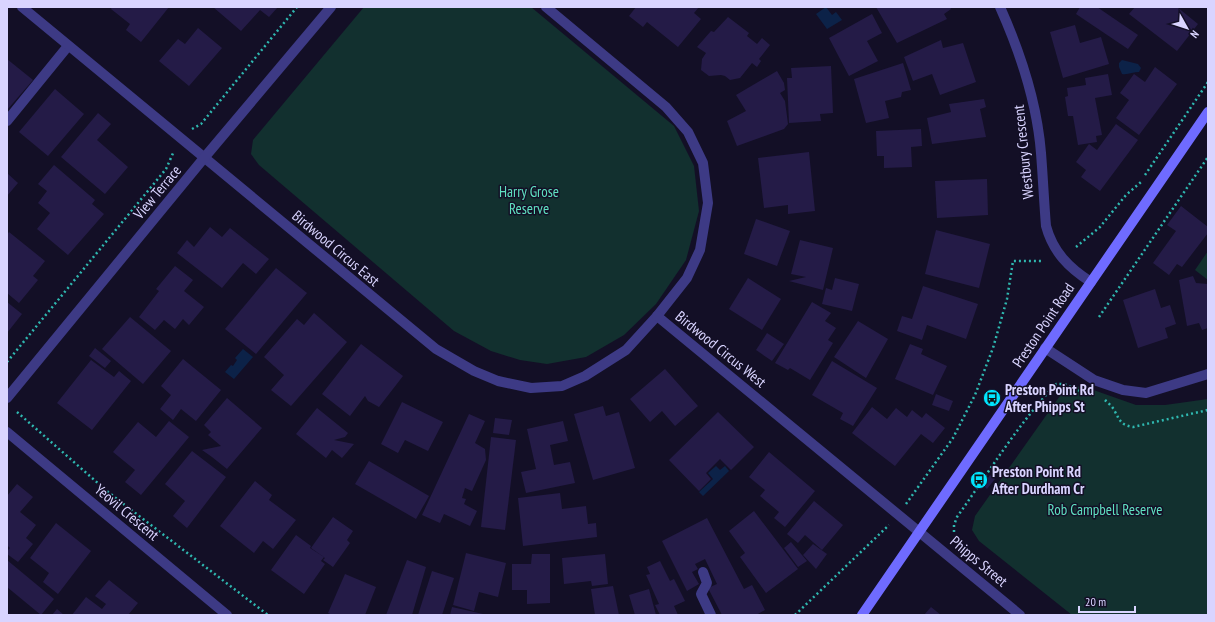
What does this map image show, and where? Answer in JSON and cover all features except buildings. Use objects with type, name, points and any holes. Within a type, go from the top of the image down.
[{"type":"main road","name":"Preston Point Road","points":[[862,615],[1208,112]]},
{"type":"street","name":"Birdwood Circus East","points":[[22,7],[436,349],[474,371],[498,381],[531,388],[562,386],[585,376],[626,350],[657,316]]},
{"type":"street","name":"View Terrace","points":[[7,398],[204,158],[331,7]]},
{"type":"street","name":"Birdwood Circus West","points":[[546,7],[666,107],[688,132],[703,163],[708,203],[700,250],[687,278],[657,316],[919,531]]},
{"type":"street","name":"Westbury Crescent","points":[[1000,7],[1013,36],[1033,100],[1041,153],[1046,226],[1049,238],[1067,263],[1091,282]]},
{"type":"street","points":[[7,121],[68,46]]},
{"type":"street","points":[[1045,348],[1094,380],[1123,390],[1146,393],[1208,374]]},
{"type":"street","name":"Yeovil Crescent","points":[[7,432],[227,615]]},
{"type":"street","name":"Phipps Street","points":[[919,531],[1020,615]]},
{"type":"street","points":[[703,572],[707,583],[701,594],[711,615]]},
{"type":"path","points":[[7,362],[74,278],[166,169],[172,152],[192,129],[201,124],[297,7]]},
{"type":"path","points":[[1076,247],[1100,227],[1126,195],[1140,182],[1208,82]]},
{"type":"path","points":[[1099,317],[1208,157]]},
{"type":"path","points":[[906,504],[953,438],[975,395],[994,348],[1007,299],[1013,261],[1041,261]]},
{"type":"path","points":[[954,532],[954,525],[957,517],[1043,397],[1056,384],[1064,384],[1088,394]]},
{"type":"path","points":[[1100,398],[1106,400],[1114,408],[1118,419],[1126,426],[1133,427],[1208,410]]},
{"type":"path","points":[[17,412],[108,492],[268,615]]},
{"type":"path","points":[[795,615],[883,532],[898,514]]},
{"type":"green space","name":"Harry Grose Reserve","points":[[364,7],[531,7],[674,126],[694,166],[699,211],[686,260],[656,304],[624,335],[586,357],[547,364],[520,360],[491,351],[454,331],[259,165],[251,154],[253,140]]},
{"type":"green space","points":[[1208,251],[1208,280],[1195,270]]},
{"type":"green space","name":"Rob Campbell Reserve","points":[[1073,386],[1085,387],[1136,405],[1165,405],[1208,399],[1208,615],[1072,615],[979,541],[972,530],[975,516],[1062,393]]},
{"type":"water","points":[[826,7],[832,15],[836,12],[842,20],[827,29],[816,14]]},
{"type":"water","points":[[1122,60],[1138,64],[1141,68],[1139,72],[1122,74],[1119,63]]},
{"type":"water","points":[[243,349],[253,357],[234,379],[225,372],[231,365],[233,366],[237,360],[235,358]]},
{"type":"water","points":[[716,466],[720,470],[725,466],[729,471],[703,496],[699,492],[713,479],[708,473]]},
{"type":"place","name":"Preston Point Rd After Phipps St","points":[[992,398]]},
{"type":"place","name":"Preston Point Rd After Durdham Cr","points":[[979,480]]}]
